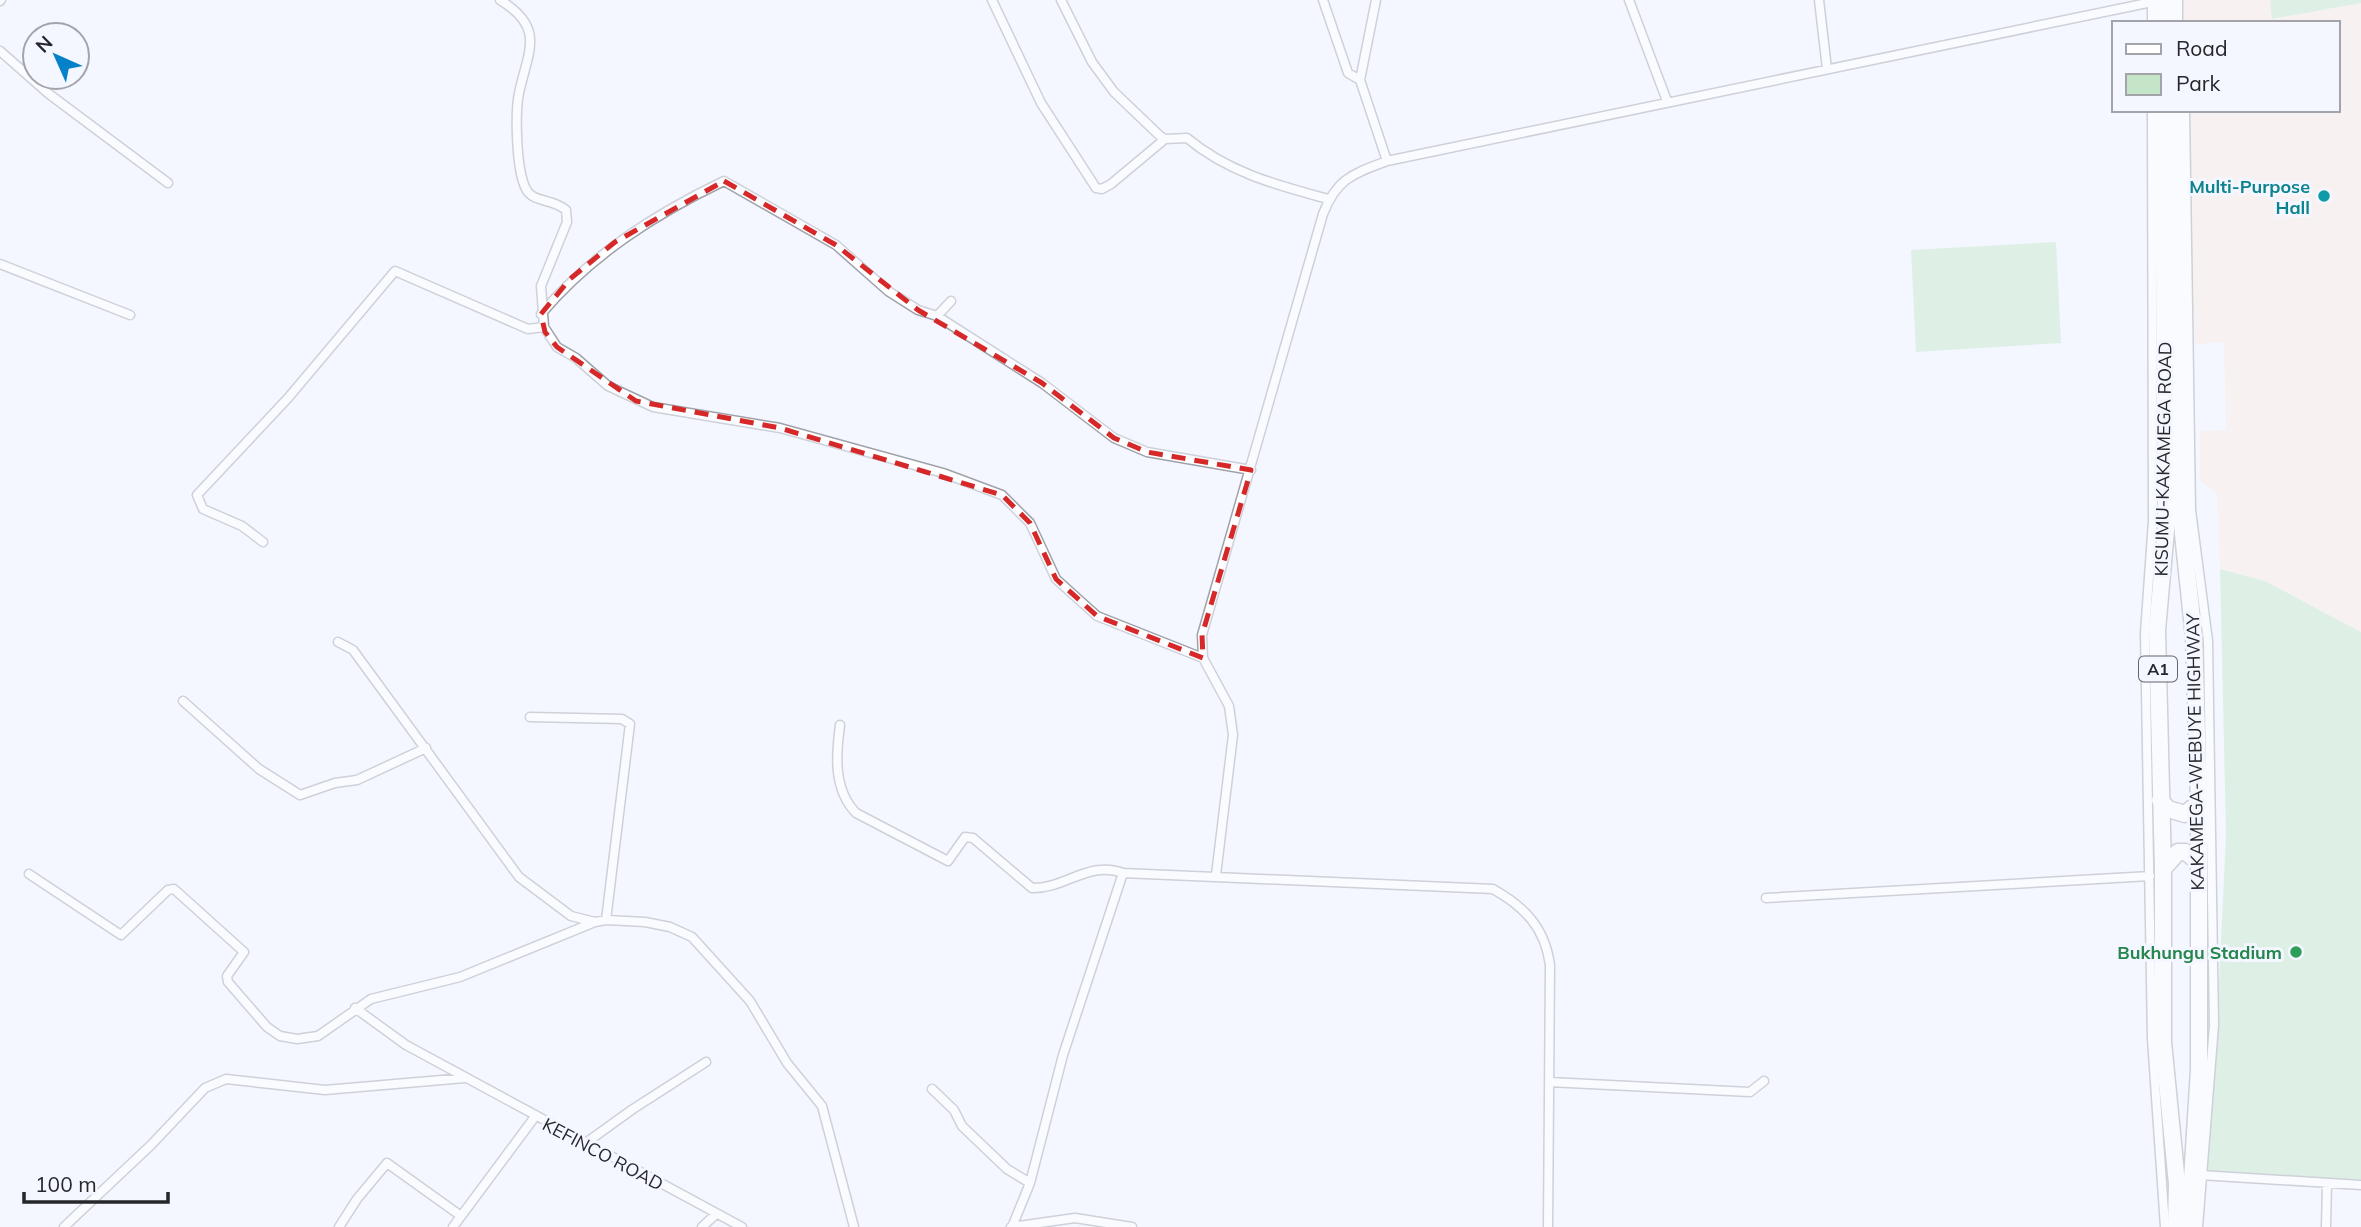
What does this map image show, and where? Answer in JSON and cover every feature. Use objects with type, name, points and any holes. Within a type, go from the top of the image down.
[{"type":"highway","points":[[2174,0],[2174,21]]},
{"type":"highway","points":[[2156,1],[2161,21]]},
{"type":"highway","name":"KISUMU-KAKAMEGA ROAD","points":[[2163,112],[2167,469],[2160,607],[2160,800],[2156,872],[2163,1042],[2177,1184],[2176,1227]]},
{"type":"highway","name":"KAKAMEGA-WEBUYE HIGHWAY","points":[[2175,112],[2181,515],[2193,626],[2199,803],[2200,1070],[2189,1227]]},
{"type":"highway","points":[[2160,800],[2179,814],[2185,814],[2199,803]]},
{"type":"highway","points":[[2156,872],[2178,852],[2186,852],[2198,862]]},
{"type":"street","points":[[500,0],[515,9],[528,29],[533,43],[519,95],[521,173],[526,190],[539,200],[556,202],[566,210],[567,222],[541,286],[544,327],[557,346],[576,358],[608,386],[653,407],[780,428],[943,473],[1002,495],[1030,523],[1056,579],[1097,616],[1203,658]]},
{"type":"street","points":[[992,0],[1041,103],[1096,188],[1102,189],[1111,184],[1166,139],[1187,138],[1211,158],[1236,170],[1328,199]]},
{"type":"street","points":[[1061,0],[1092,62],[1114,92],[1166,139]]},
{"type":"street","points":[[1323,0],[1348,73],[1360,80]]},
{"type":"street","points":[[1376,0],[1360,80],[1387,161]]},
{"type":"street","points":[[1629,0],[1667,101]]},
{"type":"street","points":[[1819,0],[1827,69]]},
{"type":"street","points":[[2181,0],[2182,21]]},
{"type":"street","points":[[1216,875],[1233,735],[1229,706],[1203,658],[1202,635],[1328,199],[1351,174],[1387,161],[2156,1],[2152,21]]},
{"type":"street","points":[[0,51],[49,94],[168,183]]},
{"type":"street","points":[[2152,112],[2154,472],[2146,625],[2156,872],[2152,1039],[2165,1227]]},
{"type":"street","points":[[2185,112],[2191,510],[2208,641],[2214,1025],[2200,1175],[2198,1227]]},
{"type":"street","points":[[541,314],[570,279],[615,242],[724,181],[836,245],[888,291],[918,310],[937,316],[1042,383],[1114,438],[1147,452],[1251,470]]},
{"type":"street","points":[[0,264],[131,315]]},
{"type":"street","points":[[263,542],[242,526],[203,509],[197,495],[288,398],[395,271],[528,329],[544,327]]},
{"type":"street","points":[[937,316],[951,301]]},
{"type":"street","points":[[2146,625],[2160,607]]},
{"type":"street","points":[[2193,626],[2203,607]]},
{"type":"street","points":[[338,642],[353,650],[519,877],[571,916],[595,922]]},
{"type":"street","points":[[183,701],[228,738],[259,769],[300,795],[335,783],[357,780],[425,748]]},
{"type":"street","points":[[530,717],[622,719],[630,724],[606,919]]},
{"type":"street","points":[[840,725],[836,766],[848,804],[856,813],[948,860],[965,836],[973,838],[1032,888],[1042,888],[1102,868],[1123,873],[1493,889],[1512,900],[1527,912],[1547,945],[1550,965],[1548,1227]]},
{"type":"street","points":[[1766,898],[2156,872]]},
{"type":"street","points":[[1012,1227],[1030,1183],[1063,1055],[1123,873]]},
{"type":"street","points":[[29,874],[121,935],[168,890],[174,889],[244,952],[227,976],[228,982],[267,1027],[281,1035],[297,1039],[318,1036],[337,1026],[355,1008],[371,999],[460,976],[595,922],[606,919],[670,927],[692,937],[750,1001],[787,1063],[822,1106],[854,1227]]},
{"type":"street","name":"KEFINCO ROAD","points":[[355,1008],[406,1045],[534,1118],[587,1143],[715,1215],[742,1227]]},
{"type":"street","points":[[587,1143],[632,1109],[706,1062]]},
{"type":"street","points":[[64,1227],[151,1145],[205,1088],[215,1082],[226,1079],[325,1090],[465,1078]]},
{"type":"street","points":[[1549,1082],[1750,1092],[1764,1081]]},
{"type":"street","points":[[932,1089],[954,1110],[962,1126],[1007,1169],[1030,1183]]},
{"type":"street","points":[[453,1227],[534,1118]]},
{"type":"street","points":[[2192,1159],[2200,1175]]},
{"type":"street","points":[[339,1227],[357,1199],[387,1163],[461,1216]]},
{"type":"street","points":[[2200,1175],[2361,1185]]},
{"type":"street","points":[[2326,1227],[2327,1184]]},
{"type":"street","points":[[702,1227],[715,1215]]},
{"type":"street","points":[[1012,1227],[1075,1218],[1132,1227]]},
{"type":"highlighted area","points":[[724,181],[836,245],[918,310],[1042,383],[1114,438],[1147,452],[1251,470],[1202,635],[1203,658],[1097,616],[1056,579],[1030,523],[1002,495],[780,428],[636,401],[557,347],[545,332],[541,314],[570,279],[615,242]]},
{"type":"shaded area","points":[[2176,0],[2270,0],[2273,19],[2361,3],[2361,632],[2265,581],[2220,569],[2217,495],[2200,480],[2200,431],[2226,430],[2224,342],[2189,345],[2183,112],[2340,112],[2340,21],[2177,21]]},
{"type":"green space","points":[[2270,0],[2361,0],[2361,3],[2272,19]]},
{"type":"green space","points":[[2056,242],[2061,343],[1916,352],[1911,250]]},
{"type":"green space","name":"Bukhungu Stadium","points":[[2220,569],[2265,581],[2361,632],[2361,1184],[2204,1180],[2217,1024],[2226,835]]},
{"type":"place","name":"Multi-Purpose Hall","points":[[2324,196]]},
{"type":"place","name":"Bukhungu Stadium","points":[[2296,952]]}]
